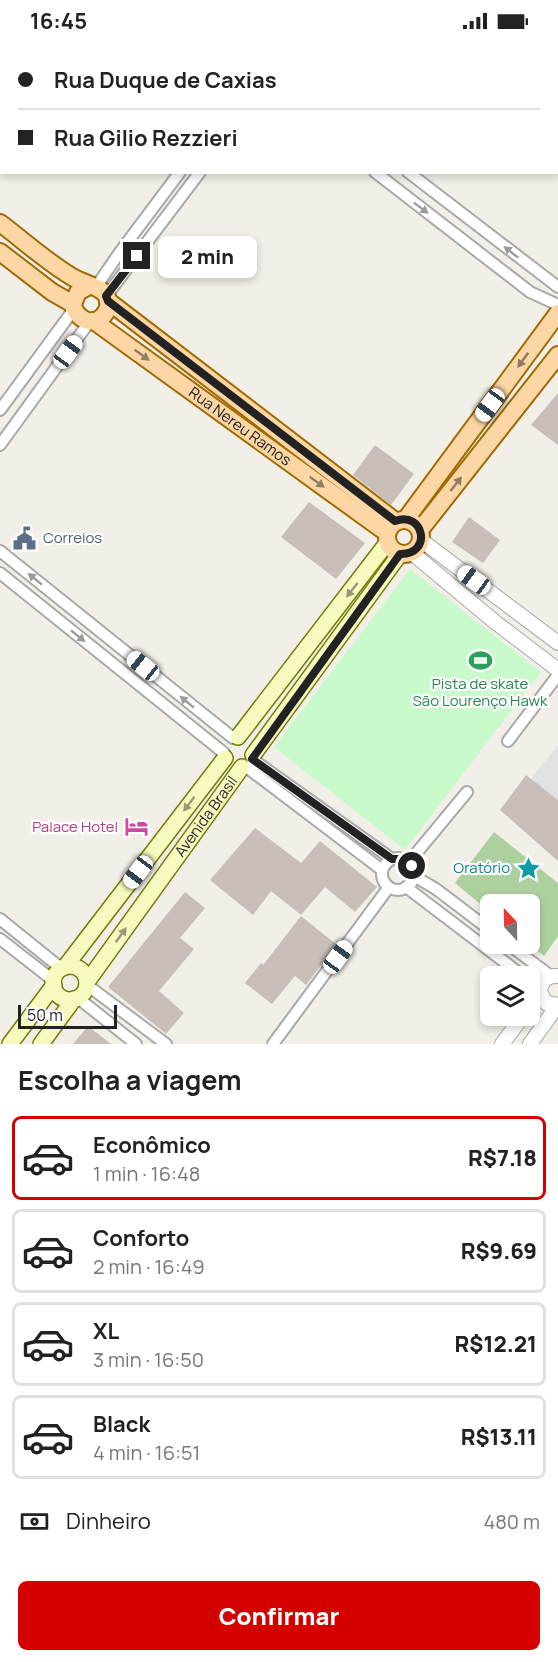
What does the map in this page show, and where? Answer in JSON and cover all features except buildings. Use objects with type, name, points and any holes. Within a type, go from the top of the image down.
[{"type":"main road","name":"Rua Nereu Ramos","points":[[0,223],[67,274],[100,292],[403,537]]},
{"type":"main road","points":[[0,252],[74,306],[80,317],[92,321],[105,314],[100,292],[78,292],[74,306]]},
{"type":"main road","name":"Avenida Brasil","points":[[87,984],[248,762],[558,313]]},
{"type":"main road","name":"Rua Nereu Ramos","points":[[92,321],[403,537]]},
{"type":"main road","name":"Avenida Brasil","points":[[235,738],[558,355]]},
{"type":"main road","points":[[235,738],[250,742],[248,762],[230,765],[224,755],[226,744],[235,738]]},
{"type":"main road","name":"Avenida Brasil","points":[[10,1044],[224,755]]},
{"type":"main road","points":[[41,1044],[76,998],[85,990],[87,984],[84,973],[75,967],[59,975],[58,995],[69,999],[76,998]]},
{"type":"street","points":[[100,292],[120,252],[178,174]]},
{"type":"street","points":[[100,292],[198,174]]},
{"type":"street","points":[[378,174],[530,292],[558,305]]},
{"type":"street","points":[[411,174],[558,287]]},
{"type":"street","points":[[0,410],[74,306]]},
{"type":"street","points":[[0,445],[92,321]]},
{"type":"street","name":"Rua Nereu Ramos","points":[[403,537],[509,606],[558,644]]},
{"type":"street","name":"Rua Nereu Ramos","points":[[403,537],[495,622],[558,670]]},
{"type":"street","points":[[0,551],[235,738]]},
{"type":"street","points":[[0,573],[224,755]]},
{"type":"street","points":[[495,622],[509,606]]},
{"type":"street","points":[[507,741],[558,675]]},
{"type":"street","points":[[248,762],[392,859]]},
{"type":"street","points":[[248,762],[382,870]]},
{"type":"street","points":[[409,862],[467,792]]},
{"type":"street","points":[[400,858],[409,862],[414,871],[412,880],[405,888],[397,890],[389,887],[383,880],[382,870],[388,862],[400,858]]},
{"type":"street","points":[[414,876],[436,889],[480,922]]},
{"type":"street","points":[[273,1044],[389,887]]},
{"type":"street","points":[[405,888],[510,966]]},
{"type":"street","points":[[0,920],[59,975]]},
{"type":"street","points":[[0,939],[59,975]]},
{"type":"street","points":[[524,954],[555,974],[540,984]]},
{"type":"street","points":[[87,984],[166,1044]]},
{"type":"street","points":[[530,1044],[558,1005],[546,1002],[540,994]]},
{"type":"street","points":[[76,998],[136,1044]]},
{"type":"street","points":[[502,1044],[516,1026]]},
{"type":"green space","points":[[410,569],[541,672],[405,850],[274,747]]},
{"type":"green space","points":[[494,832],[558,883],[558,936],[544,956],[540,953],[540,894],[480,894],[480,904],[455,883]]},
{"type":"shaded area","points":[[558,745],[558,800],[531,779]]},
{"type":"place","name":"Correios","points":[[25,538]]},
{"type":"place","name":"Pista de skate São Lourenço Hawk","points":[[480,660]]},
{"type":"place","name":"Palace Hotel","points":[[136,827]]},
{"type":"place","name":"Oratório","points":[[528,868]]},
{"type":"route","points":[[137,256],[106,296],[108,301],[395,521],[406,519],[412,521],[420,530],[419,546],[411,552],[400,554],[252,759],[392,859],[404,859],[412,866]]}]
